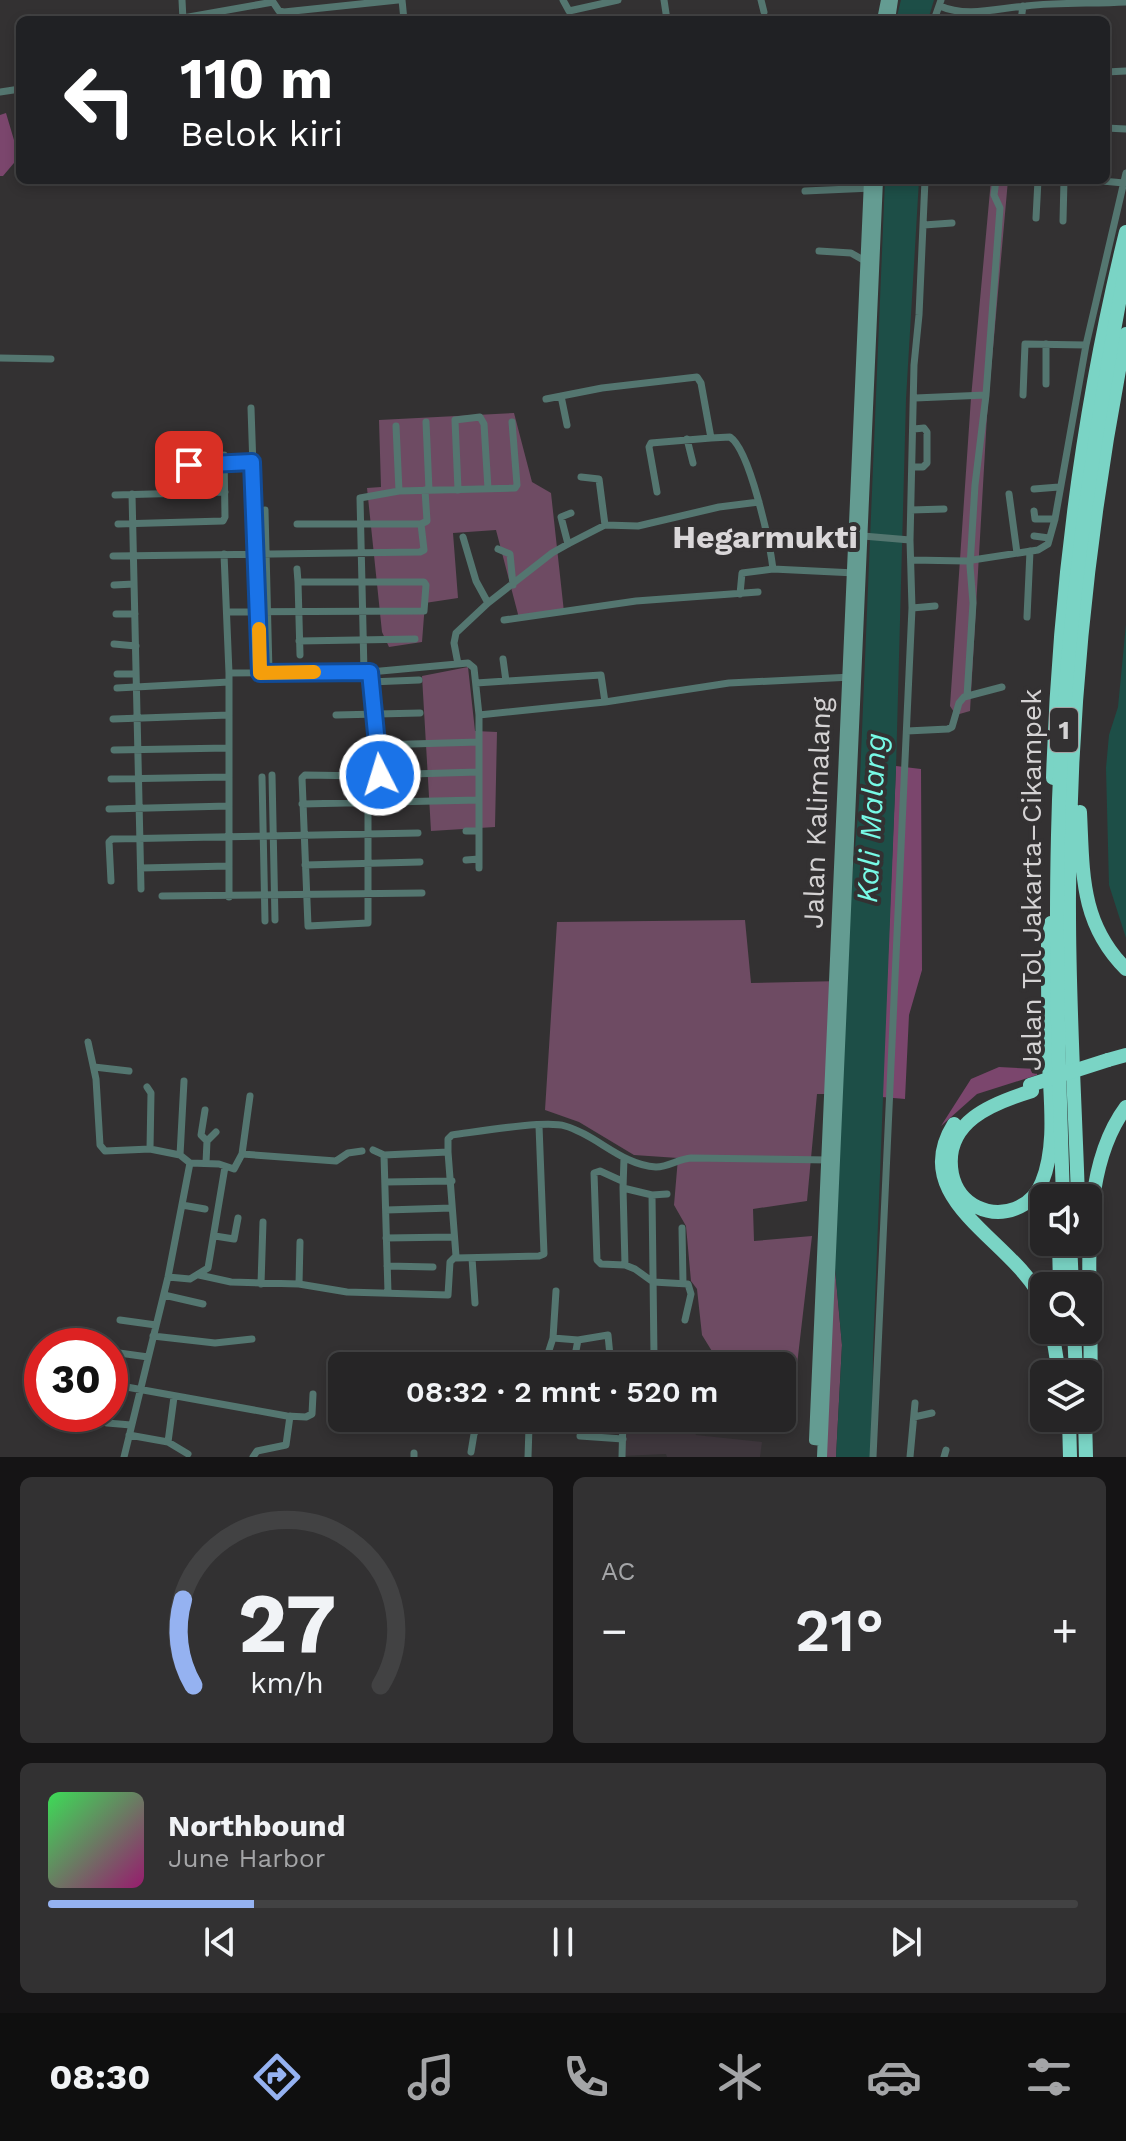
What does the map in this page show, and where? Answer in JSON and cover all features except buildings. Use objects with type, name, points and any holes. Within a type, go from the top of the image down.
[{"type":"highway","name":"Jalan Tol Jakarta–Cikampek","points":[[1062,1184],[1051,923],[1055,726],[1068,568],[1087,417],[1126,232]]},
{"type":"highway","name":"1","points":[[1063,1184],[1058,835],[1067,678],[1077,561],[1098,413],[1126,266]]},
{"type":"highway","name":"1","points":[[1063,1184],[1063,827],[1072,676],[1104,409],[1126,300]]},
{"type":"highway","name":"Jalan Tol Jakarta–Cikampek","points":[[1078,1184],[1069,912],[1075,731],[1085,596],[1097,494],[1126,334]]},
{"type":"highway","points":[[1075,731],[1087,903],[1103,941],[1126,969]]},
{"type":"highway","points":[[1031,1088],[983,1109],[969,1120],[957,1136],[952,1151],[953,1176],[962,1197],[973,1206],[1000,1212],[1018,1208],[1036,1194],[1043,1180],[1051,1119],[1048,943],[1051,923]]},
{"type":"highway","points":[[1030,1281],[957,1206],[945,1184],[941,1164],[950,1131],[964,1113],[995,1096],[1109,1064],[1126,1055]]},
{"type":"highway","points":[[1109,1064],[1126,1064]]},
{"type":"highway","points":[[1092,1360],[1091,1265],[1096,1178],[1107,1138],[1126,1107]]},
{"type":"highway","points":[[1064,1457],[1065,1432]]},
{"type":"highway","points":[[1067,1432],[1070,1457]]},
{"type":"highway","points":[[1078,1432],[1079,1457]]},
{"type":"highway","points":[[1085,1432],[1086,1457]]},
{"type":"main road","name":"Jalan Kalimalang","points":[[822,1457],[818,1440],[874,184]]},
{"type":"main road","name":"Jalan Kalimalang","points":[[856,573],[867,536],[870,262]]},
{"type":"street","points":[[199,16],[273,2],[279,11],[284,12],[400,0]]},
{"type":"street","points":[[563,0],[569,11],[618,0]]},
{"type":"street","points":[[761,0],[764,12]]},
{"type":"street","points":[[941,3],[954,11],[982,11],[1023,6],[1126,2]]},
{"type":"street","points":[[1022,16],[1023,6]]},
{"type":"street","points":[[912,560],[971,560],[1046,546],[1055,519],[1086,345],[1126,173]]},
{"type":"street","points":[[1110,182],[1124,183]]},
{"type":"street","points":[[805,191],[836,184],[874,184]]},
{"type":"street","points":[[873,1457],[907,731],[912,560],[907,539],[914,467],[914,365],[925,184]]},
{"type":"street","points":[[967,696],[973,603],[971,560],[975,485],[986,395],[1000,208],[994,195],[995,184]]},
{"type":"street","points":[[1036,218],[1038,184]]},
{"type":"street","points":[[1063,221],[1064,184]]},
{"type":"street","points":[[924,225],[952,223]]},
{"type":"street","points":[[819,251],[851,253],[870,262]]},
{"type":"street","points":[[1023,395],[1025,344],[1086,345]]},
{"type":"street","points":[[1046,344],[1046,384]]},
{"type":"street","points":[[0,358],[51,359]]},
{"type":"street","points":[[546,399],[694,376],[701,383],[711,438]]},
{"type":"street","points":[[915,398],[986,395]]},
{"type":"street","points":[[561,396],[567,425]]},
{"type":"street","points":[[251,408],[260,673]]},
{"type":"street","points":[[458,490],[455,420],[480,417],[484,424],[488,489]]},
{"type":"street","points":[[297,524],[421,524],[427,519],[426,422]]},
{"type":"street","points":[[380,775],[363,639],[361,496],[399,491],[515,488],[512,422]]},
{"type":"street","points":[[396,426],[399,491]]},
{"type":"street","points":[[914,429],[924,428],[927,432],[927,463],[923,467],[914,467]]},
{"type":"street","points":[[657,492],[649,445],[653,442],[730,437],[735,440],[759,502],[773,569]]},
{"type":"street","points":[[687,439],[693,463]]},
{"type":"street","points":[[118,524],[220,523],[225,520],[224,455]]},
{"type":"street","points":[[189,465],[252,462]]},
{"type":"street","points":[[581,477],[599,479],[605,525]]},
{"type":"street","points":[[1034,489],[1059,487]]},
{"type":"street","points":[[115,495],[225,492]]},
{"type":"street","points":[[132,494],[141,889]]},
{"type":"street","points":[[1009,494],[1017,553]]},
{"type":"street","points":[[458,664],[454,643],[456,633],[488,603],[568,544],[605,525],[638,526],[719,507],[759,502]]},
{"type":"street","points":[[911,510],[944,509]]},
{"type":"street","points":[[265,510],[269,672]]},
{"type":"street","points":[[1034,511],[1035,519],[1055,519]]},
{"type":"street","points":[[568,544],[561,517],[571,513]]},
{"type":"street","points":[[113,556],[422,552],[421,524]]},
{"type":"street","points":[[867,536],[907,539]]},
{"type":"street","points":[[1034,536],[1049,538]]},
{"type":"street","points":[[463,537],[476,581],[488,603]]},
{"type":"street","points":[[498,549],[510,554],[513,585]]},
{"type":"street","points":[[1027,617],[1030,551]]},
{"type":"street","points":[[224,554],[229,678],[229,897]]},
{"type":"street","points":[[297,569],[300,655]]},
{"type":"street","points":[[740,594],[743,573],[773,569],[856,573]]},
{"type":"street","points":[[227,612],[423,611],[424,582],[298,582]]},
{"type":"street","points":[[114,585],[134,584]]},
{"type":"street","points":[[504,620],[656,598],[758,592]]},
{"type":"street","points":[[912,608],[935,606]]},
{"type":"street","points":[[116,614],[135,614]]},
{"type":"street","points":[[299,641],[415,639]]},
{"type":"street","points":[[114,644],[136,646]]},
{"type":"street","points":[[503,659],[506,681]]},
{"type":"street","points":[[117,688],[269,672],[367,672],[471,664],[479,715],[479,864],[466,860]]},
{"type":"street","points":[[117,674],[136,674]]},
{"type":"street","points":[[476,683],[601,675],[605,702]]},
{"type":"street","points":[[479,715],[605,702],[729,683],[852,677]]},
{"type":"street","points":[[370,682],[419,680]]},
{"type":"street","points":[[907,731],[948,729],[952,727],[959,703],[967,696],[1002,687]]},
{"type":"street","points":[[336,715],[420,713]]},
{"type":"street","points":[[113,719],[229,715]]},
{"type":"street","points":[[378,745],[479,742]]},
{"type":"street","points":[[114,750],[229,748]]},
{"type":"street","points":[[368,776],[367,925],[308,926],[301,780],[304,775],[478,772]]},
{"type":"street","points":[[272,775],[275,920]]},
{"type":"street","points":[[111,779],[229,777]]},
{"type":"street","points":[[262,777],[265,921]]},
{"type":"street","points":[[302,804],[479,800]]},
{"type":"street","points":[[109,809],[229,806]]},
{"type":"street","points":[[466,831],[479,831]]},
{"type":"street","points":[[111,881],[110,841],[229,835],[418,833]]},
{"type":"street","points":[[305,865],[420,862]]},
{"type":"street","points":[[141,868],[229,866]]},
{"type":"street","points":[[162,896],[422,893]]},
{"type":"street","points":[[88,1042],[94,1067],[101,1148],[105,1151],[150,1149],[180,1155],[190,1163],[236,1168],[242,1154],[250,1096]]},
{"type":"street","points":[[94,1067],[129,1071]]},
{"type":"street","points":[[180,1155],[184,1081]]},
{"type":"street","points":[[147,1087],[151,1093],[150,1149]]},
{"type":"street","points":[[205,1110],[201,1135],[207,1141]]},
{"type":"street","points":[[199,1275],[231,1282],[299,1284],[347,1292],[448,1295],[450,1262],[456,1258],[539,1256],[546,1250],[539,1126]]},
{"type":"street","points":[[456,1258],[448,1152],[448,1139],[452,1135],[565,1126],[624,1158],[658,1167],[691,1158],[830,1160]]},
{"type":"street","points":[[206,1163],[207,1141],[216,1132]]},
{"type":"street","points":[[373,1150],[384,1155],[448,1152]]},
{"type":"street","points":[[242,1154],[336,1161],[348,1153],[362,1151]]},
{"type":"street","points":[[384,1155],[388,1293]]},
{"type":"street","points":[[624,1158],[625,1265]]},
{"type":"street","points":[[124,1457],[164,1295],[190,1163]]},
{"type":"street","points":[[168,1277],[190,1279],[208,1268],[225,1167]]},
{"type":"street","points":[[667,1194],[652,1195],[623,1185],[600,1171],[594,1173],[597,1260],[601,1264],[625,1265],[653,1282],[689,1285],[691,1294],[685,1320]]},
{"type":"street","points":[[385,1182],[452,1181]]},
{"type":"street","points":[[652,1195],[654,1352]]},
{"type":"street","points":[[182,1205],[205,1209]]},
{"type":"street","points":[[386,1210],[452,1208]]},
{"type":"street","points":[[215,1236],[234,1239],[238,1218]]},
{"type":"street","points":[[261,1284],[263,1222]]},
{"type":"street","points":[[682,1228],[683,1283]]},
{"type":"street","points":[[386,1238],[454,1237]]},
{"type":"street","points":[[299,1284],[300,1242]]},
{"type":"street","points":[[472,1258],[475,1303]]},
{"type":"street","points":[[387,1266],[433,1267]]},
{"type":"street","points":[[548,1352],[553,1338],[556,1291]]},
{"type":"street","points":[[164,1295],[203,1304]]},
{"type":"street","points":[[120,1320],[156,1325]]},
{"type":"street","points":[[553,1338],[578,1340],[608,1335],[610,1352]]},
{"type":"street","points":[[153,1336],[215,1343],[252,1339]]},
{"type":"street","points":[[576,1352],[578,1340]]},
{"type":"street","points":[[128,1354],[148,1357]]},
{"type":"street","points":[[128,1388],[306,1417],[312,1414],[313,1394]]},
{"type":"street","points":[[168,1442],[174,1397]]},
{"type":"street","points":[[910,1457],[915,1403]]},
{"type":"street","points":[[914,1417],[932,1413]]},
{"type":"street","points":[[253,1457],[257,1451],[286,1445],[290,1416]]},
{"type":"street","points":[[471,1452],[475,1432]]},
{"type":"street","points":[[528,1457],[529,1432]]},
{"type":"street","points":[[622,1457],[623,1432]]},
{"type":"street","points":[[129,1435],[168,1442],[188,1454]]},
{"type":"street","points":[[580,1436],[623,1439]]},
{"type":"shaded area","points":[[6,113],[16,147],[16,161],[3,176],[0,176],[0,115]]},
{"type":"shaded area","points":[[991,184],[1008,184],[987,416],[970,711],[956,715],[950,706],[971,398]]},
{"type":"shaded area","points":[[514,413],[532,482],[551,493],[564,612],[519,618],[496,530],[453,533],[458,598],[425,603],[422,642],[389,647],[382,632],[367,488],[381,487],[379,420]]},
{"type":"shaded area","points":[[468,667],[475,731],[497,732],[495,827],[431,831],[422,676]]},
{"type":"shaded area","points":[[896,766],[921,769],[922,970],[909,1015],[905,1099],[882,1097]]},
{"type":"shaded area","points":[[745,920],[751,983],[842,981],[838,1094],[817,1094],[807,1201],[753,1209],[754,1241],[812,1236],[796,1373],[796,1352],[712,1352],[702,1335],[697,1289],[691,1281],[686,1226],[674,1205],[678,1158],[634,1155],[579,1122],[545,1110],[557,922]]},
{"type":"shaded area","points":[[999,1067],[1037,1069],[1037,1075],[977,1094],[941,1126],[971,1079]]},
{"type":"shaded area","points":[[833,1247],[842,1345],[836,1457],[822,1457]]},
{"type":"shaded area","points":[[624,1432],[695,1432],[696,1435],[762,1442],[760,1457],[623,1456]]},
{"type":"water","points":[[901,0],[934,0],[929,16],[897,16]]},
{"type":"water","name":"Kali Malang","points":[[885,184],[919,184],[906,399],[896,768],[873,1351],[872,1457],[836,1457],[842,1345],[833,1247],[843,981],[859,803]]},
{"type":"water","points":[[1126,624],[1126,938],[1109,885],[1106,768],[1109,735],[1118,707]]},
{"type":"slow traffic","points":[[259,629],[260,673],[314,672]]},
{"type":"district","name":"Hegarmukti","points":[[765,537]]},
{"type":"route","points":[[189,465],[252,462],[260,673],[370,672],[380,775]]}]
